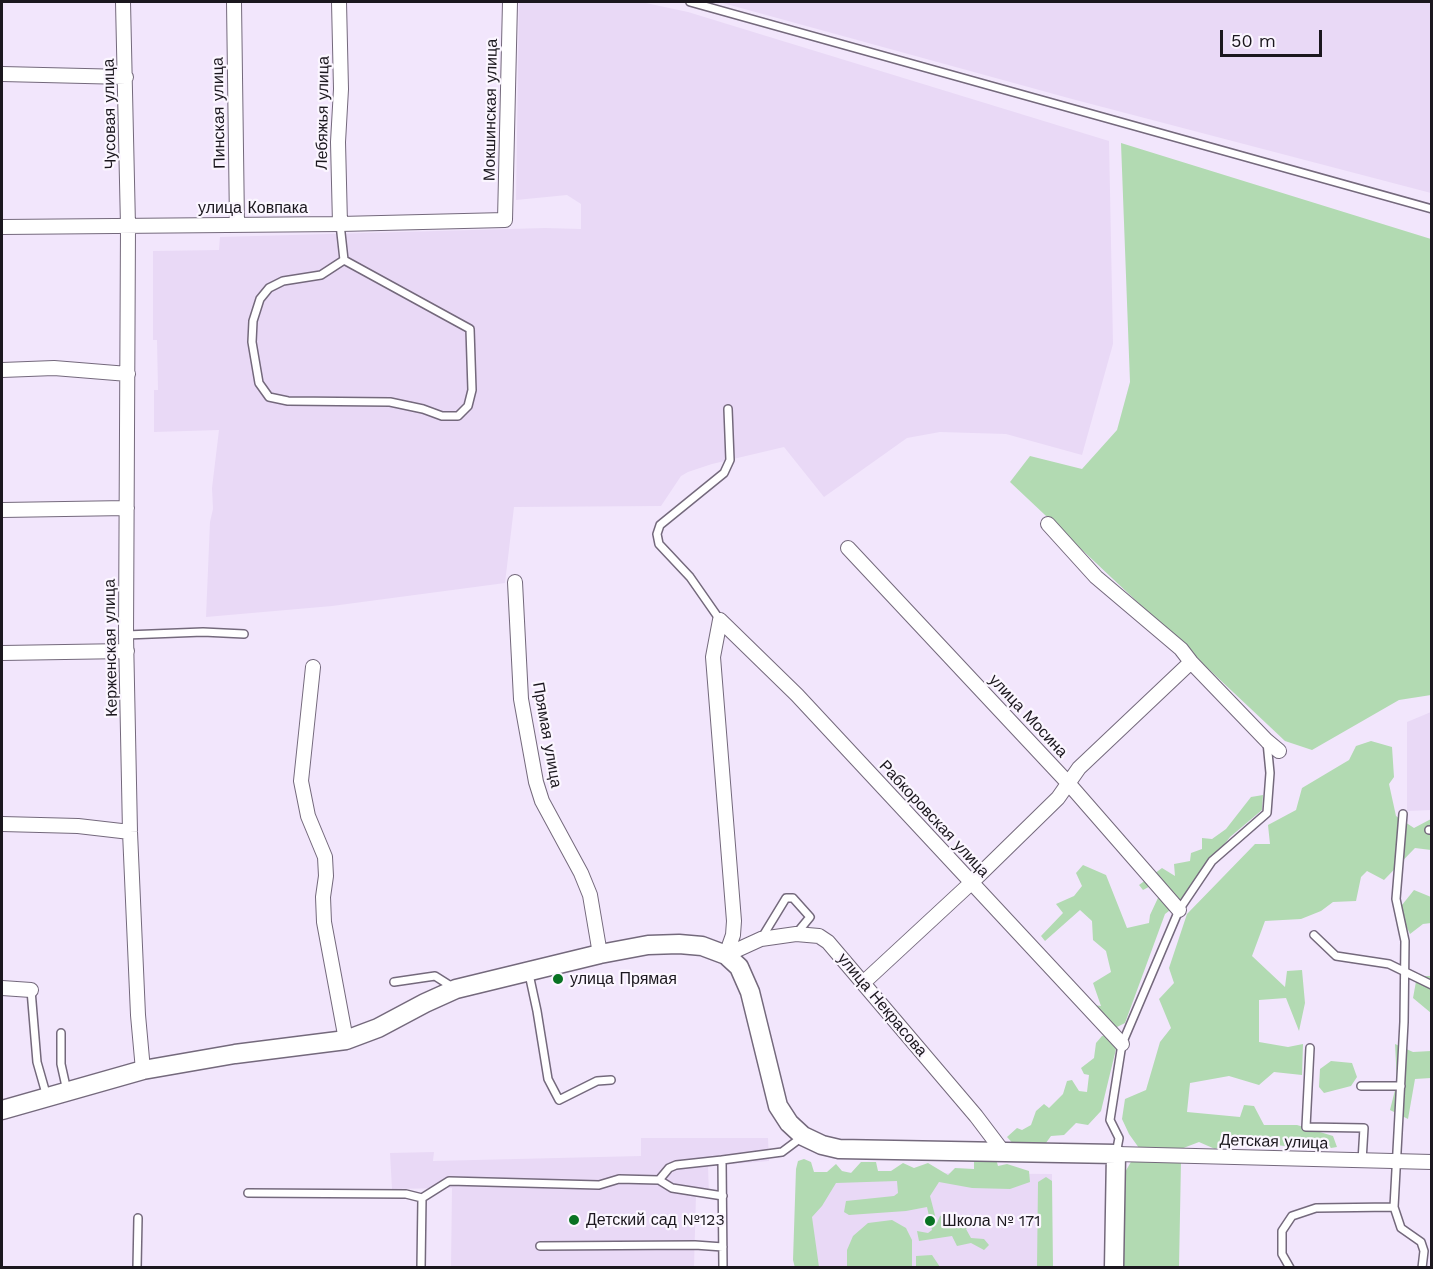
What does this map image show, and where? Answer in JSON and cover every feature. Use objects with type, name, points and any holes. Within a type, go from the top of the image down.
[{"type":"street","name":"Чусовая улица","points":[[123,2],[128,226]]},
{"type":"street","name":"Пинская улица","points":[[234,2],[237,225]]},
{"type":"street","name":"Лебяжья улица","points":[[339,2],[342,89],[338,142],[340,224]]},
{"type":"street","name":"Мокшинская улица","points":[[505,220],[510,2]]},
{"type":"street","points":[[2,74],[126,77]]},
{"type":"street","name":"улица Ковпака","points":[[2,227],[505,220]]},
{"type":"street","name":"Керженская улица","points":[[128,226],[126,635],[130,832],[138,1015],[143,1070]]},
{"type":"street","points":[[2,369],[54,368],[128,375]]},
{"type":"street","points":[[2,510],[127,508]]},
{"type":"street","points":[[1048,524],[1096,577],[1181,649],[1279,751]]},
{"type":"street","name":"улица Мосина","points":[[848,548],[1068,784],[1179,910]]},
{"type":"street","name":"Прямая улица","points":[[515,582],[521,699],[536,782],[542,801],[581,873],[590,895],[600,954]]},
{"type":"street","points":[[720,620],[713,657],[734,921],[733,935],[726,955]]},
{"type":"street","name":"Рабкоровская улица","points":[[720,620],[797,695],[1122,1044]]},
{"type":"street","points":[[2,653],[127,651]]},
{"type":"street","points":[[863,983],[1058,798],[1079,768],[1191,662]]},
{"type":"street","points":[[313,667],[301,781],[308,816],[326,857],[324,922],[346,1040]]},
{"type":"street","points":[[2,824],[78,826],[130,832]]},
{"type":"street","name":"улица Некрасова","points":[[726,955],[761,939],[796,934],[819,936],[828,942],[976,1116],[1004,1153]]},
{"type":"street","points":[[2,1110],[143,1070],[235,1054],[346,1040],[378,1028],[456,989],[600,954],[648,945],[702,946],[726,955],[739,967],[750,992],[778,1106],[789,1123],[803,1136],[822,1145],[839,1149],[1116,1154],[1114,1268]]},
{"type":"street","points":[[2,988],[31,990]]},
{"type":"street","name":"Детская улица","points":[[1116,1154],[1431,1162]]},
{"type":"lane","points":[[690,2],[1431,210]]},
{"type":"lane","points":[[340,224],[344,260]]},
{"type":"lane","points":[[344,260],[470,329],[472,390],[468,406],[458,416],[442,416],[423,409],[390,402],[288,401],[269,397],[260,383],[252,342],[254,321],[260,299],[269,288],[283,281],[321,274],[344,260]]},
{"type":"lane","points":[[720,620],[690,577],[658,544],[657,534],[660,525],[724,473],[730,460],[729,409]]},
{"type":"lane","points":[[126,635],[203,632],[244,634]]},
{"type":"lane","points":[[1116,1154],[1119,1138],[1110,1120],[1122,1044],[1179,910],[1212,861],[1267,813],[1270,772],[1267,741]]},
{"type":"lane","points":[[1403,814],[1396,899],[1405,941],[1405,972],[1394,1208],[1401,1228],[1421,1242],[1424,1251],[1422,1268]]},
{"type":"lane","points":[[761,939],[786,898],[793,898],[810,917],[796,934]]},
{"type":"lane","points":[[1314,935],[1336,956],[1389,964],[1431,985]]},
{"type":"lane","points":[[528,971],[537,1011],[546,1072],[559,1100],[597,1081],[611,1080]]},
{"type":"lane","points":[[394,982],[435,976],[456,989]]},
{"type":"lane","points":[[31,990],[37,1062],[46,1097]]},
{"type":"lane","points":[[61,1033],[61,1064],[67,1091]]},
{"type":"lane","points":[[1310,1048],[1306,1127],[1364,1128],[1362,1161]]},
{"type":"lane","points":[[1361,1086],[1401,1086]]},
{"type":"lane","points":[[659,1180],[669,1168],[676,1165],[782,1152],[803,1136]]},
{"type":"lane","points":[[722,1160],[723,1268]]},
{"type":"lane","points":[[248,1193],[406,1194],[422,1198],[449,1181],[599,1185],[620,1179],[659,1180],[672,1188],[723,1196]]},
{"type":"lane","points":[[422,1198],[422,1268]]},
{"type":"lane","points":[[1290,1268],[1282,1254],[1282,1231],[1292,1216],[1316,1208],[1394,1208]]},
{"type":"lane","points":[[137,1268],[138,1218]]},
{"type":"lane","points":[[540,1246],[695,1245],[723,1247]]},
{"type":"shaded area","points":[[519,2],[641,2],[688,12],[1109,141],[1113,344],[1082,455],[1006,434],[940,432],[907,438],[824,497],[784,447],[688,472],[681,476],[661,506],[514,507],[505,583],[332,606],[206,617],[210,522],[213,509],[212,488],[219,430],[154,432],[154,390],[158,390],[157,340],[153,340],[153,251],[219,250],[220,237],[581,229],[581,204],[567,195],[516,200]]},
{"type":"shaded area","points":[[719,2],[1431,2],[1431,193],[1072,99]]},
{"type":"shaded area","points":[[1431,712],[1431,810],[1407,811],[1407,722]]},
{"type":"shaded area","points":[[641,1138],[768,1138],[769,1161],[708,1166],[709,1195],[696,1195],[694,1267],[451,1268],[452,1188],[392,1189],[390,1153],[434,1152],[433,1161],[641,1156]]},
{"type":"shaded area","name":"Школа № 171","points":[[801,1172],[1052,1174],[1052,1267],[815,1267]]},
{"type":"green space","points":[[1121,143],[1431,239],[1431,695],[1399,700],[1312,750],[1285,741],[1010,482],[1030,456],[1082,469],[1117,430],[1130,382]]},
{"type":"green space","points":[[1371,741],[1392,747],[1394,777],[1389,784],[1396,816],[1414,828],[1431,819],[1431,850],[1415,848],[1384,880],[1367,871],[1361,877],[1356,901],[1333,902],[1321,911],[1301,919],[1265,921],[1252,956],[1285,987],[1287,971],[1302,970],[1305,1003],[1299,1031],[1286,998],[1259,1000],[1259,1042],[1288,1047],[1303,1044],[1302,1075],[1274,1072],[1259,1085],[1229,1076],[1190,1083],[1187,1112],[1240,1117],[1244,1105],[1254,1106],[1264,1125],[1297,1125],[1333,1136],[1337,1147],[1319,1150],[1276,1145],[1250,1146],[1242,1136],[1215,1149],[1199,1142],[1173,1152],[1139,1148],[1122,1119],[1125,1099],[1146,1090],[1160,1042],[1171,1028],[1159,999],[1174,983],[1169,968],[1187,914],[1255,844],[1270,844],[1268,825],[1296,810],[1302,788],[1349,760],[1356,746]]},
{"type":"green space","points":[[1263,795],[1262,810],[1230,837],[1178,904],[1165,914],[1125,1023],[1115,1028],[1094,1005],[1101,1006],[1093,983],[1111,972],[1106,951],[1093,940],[1092,921],[1080,910],[1045,941],[1041,936],[1063,913],[1056,904],[1074,896],[1082,886],[1076,873],[1083,865],[1106,875],[1127,928],[1149,923],[1150,915],[1164,885],[1158,882],[1143,890],[1139,885],[1162,868],[1175,876],[1174,864],[1190,861],[1191,853],[1202,849],[1202,838],[1212,839],[1226,829],[1251,797]]},
{"type":"green space","points":[[1414,890],[1431,897],[1431,923],[1423,924],[1410,934],[1398,910]]},
{"type":"green space","points":[[1417,976],[1431,976],[1431,1013],[1413,998]]},
{"type":"green space","points":[[1113,1034],[1116,1049],[1101,1111],[1088,1125],[1076,1123],[1064,1135],[1051,1136],[1043,1147],[1017,1148],[1007,1137],[1017,1128],[1022,1130],[1031,1125],[1036,1111],[1044,1104],[1049,1108],[1063,1094],[1067,1081],[1072,1080],[1079,1091],[1087,1092],[1089,1075],[1084,1074],[1081,1068],[1094,1058],[1096,1043],[1102,1036]]},
{"type":"green space","points":[[1395,1044],[1413,1052],[1431,1051],[1431,1078],[1415,1079],[1408,1119],[1390,1110],[1397,1082]]},
{"type":"green space","points":[[1331,1061],[1352,1063],[1357,1077],[1351,1086],[1324,1093],[1319,1087],[1320,1069]]},
{"type":"green space","points":[[974,1157],[996,1159],[998,1166],[1007,1164],[1029,1171],[1030,1182],[1010,1189],[972,1188],[939,1182],[930,1196],[937,1223],[940,1216],[954,1212],[962,1220],[969,1218],[972,1222],[966,1229],[971,1238],[984,1239],[989,1245],[984,1250],[971,1243],[957,1246],[952,1236],[919,1241],[917,1231],[928,1233],[932,1230],[927,1207],[906,1211],[849,1215],[844,1212],[846,1201],[894,1196],[898,1193],[897,1181],[836,1183],[822,1206],[812,1217],[819,1267],[795,1268],[793,1260],[798,1161],[804,1159],[811,1162],[814,1172],[827,1172],[836,1164],[842,1171],[851,1173],[861,1162],[876,1162],[878,1171],[891,1171],[903,1163],[914,1168],[928,1163],[948,1175],[955,1168],[974,1169]]},
{"type":"green space","points":[[1132,1160],[1181,1161],[1179,1267],[1123,1268],[1124,1174]]},
{"type":"green space","points":[[1046,1177],[1052,1181],[1053,1267],[1037,1267],[1038,1182]]},
{"type":"green space","points":[[892,1220],[906,1228],[912,1240],[912,1267],[847,1267],[847,1250],[853,1236],[868,1223]]},
{"type":"green space","points":[[932,1255],[940,1267],[916,1267],[916,1256]]},
{"type":"place","name":"улица Прямая","points":[[558,979]]},
{"type":"place","name":"Детский сад №123","points":[[574,1220]]},
{"type":"place","name":"Школа № 171","points":[[930,1221]]}]
